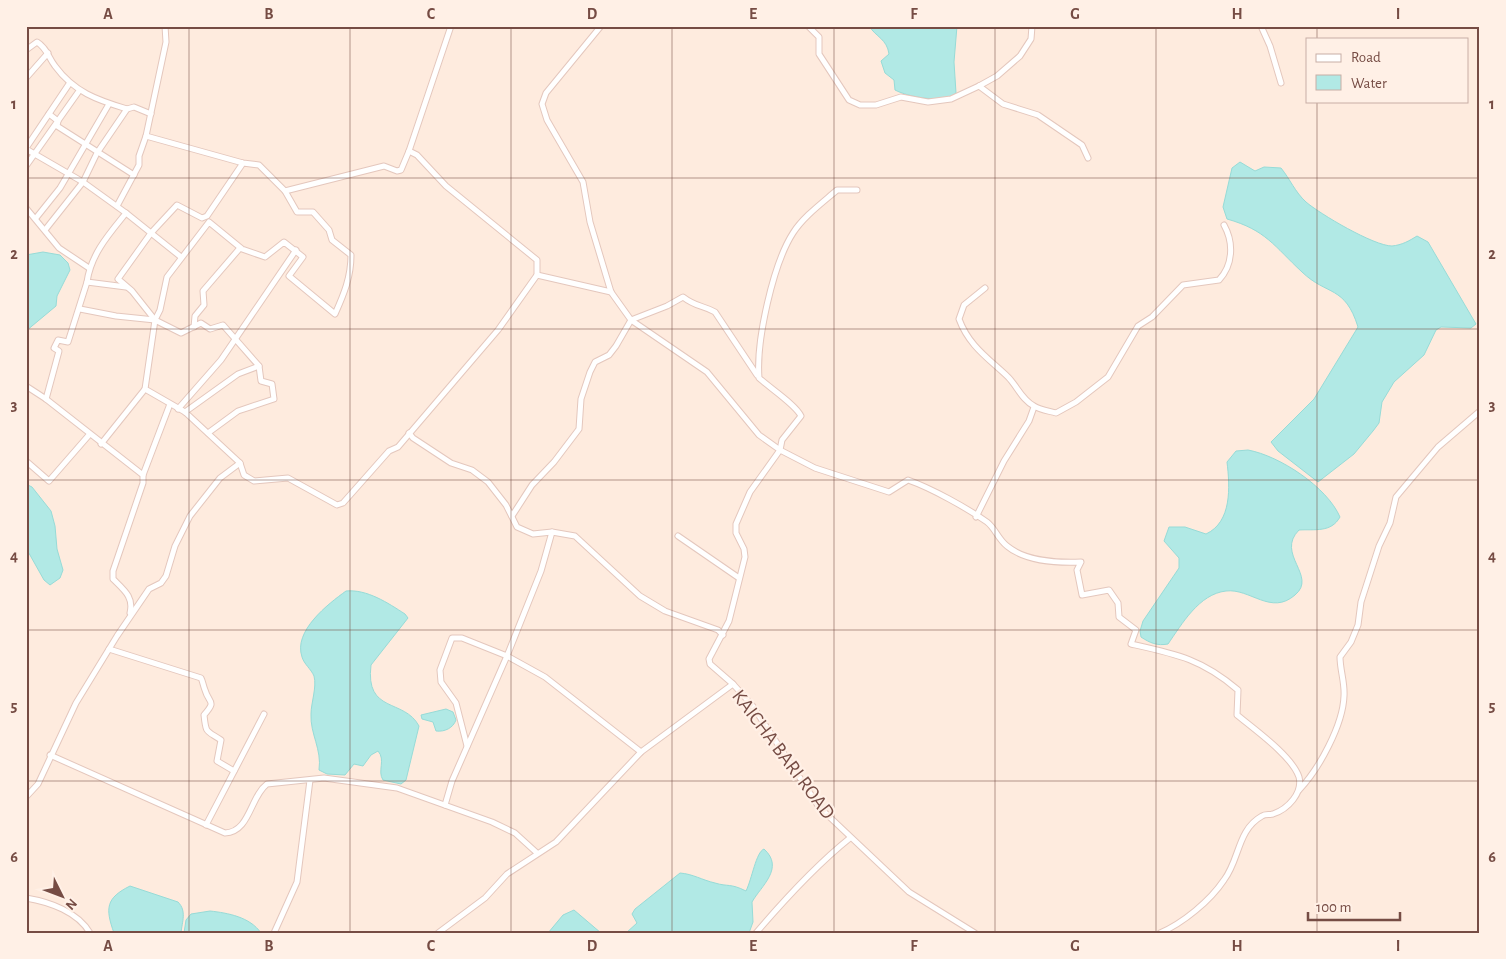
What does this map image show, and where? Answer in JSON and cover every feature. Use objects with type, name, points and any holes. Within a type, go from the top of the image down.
[{"type":"street","points":[[117,206],[139,165],[139,156],[146,136],[166,42],[165,26]]},
{"type":"street","points":[[286,191],[384,166],[397,171],[401,170],[451,26]]},
{"type":"street","points":[[601,26],[546,93],[542,104],[547,120],[583,182],[590,222],[611,292],[631,320],[707,372],[759,435],[780,450],[815,468],[889,492],[908,480],[921,485],[989,524],[998,538],[1008,548],[1031,557],[1064,563],[1081,562],[1078,570],[1082,595],[1109,590],[1118,603],[1119,617],[1136,630],[1131,644],[1200,662],[1238,690],[1237,715],[1289,760],[1298,777],[1299,790]]},
{"type":"street","points":[[808,26],[819,37],[819,54],[849,100],[860,105],[876,105],[901,97],[928,102],[951,99],[997,76],[1020,56],[1031,38],[1032,26]]},
{"type":"street","points":[[1261,26],[1270,46],[1281,83]]},
{"type":"street","points":[[26,50],[37,42],[45,47],[54,65],[69,84],[79,91],[109,104],[127,109],[134,108],[151,114]]},
{"type":"street","points":[[26,78],[48,53]]},
{"type":"street","points":[[69,84],[26,148],[83,182],[126,212],[181,257]]},
{"type":"street","points":[[979,86],[1003,104],[1038,115],[1082,145],[1088,158]]},
{"type":"street","points":[[26,166],[79,91]]},
{"type":"street","points":[[36,218],[60,188],[109,104]]},
{"type":"street","points":[[45,230],[83,182],[97,153],[127,109]]},
{"type":"street","points":[[50,114],[58,121]]},
{"type":"street","points":[[58,121],[57,126],[134,175]]},
{"type":"street","points":[[146,136],[243,163],[259,165],[286,191],[297,212],[313,212],[329,230],[332,240],[351,255],[351,273],[335,314],[289,276],[303,257],[296,250],[284,242],[265,257],[240,248],[209,222],[207,216]]},
{"type":"street","points":[[145,389],[185,412],[240,463],[244,476],[254,481],[288,478],[337,505],[343,503],[389,451],[394,450],[498,330],[537,275],[537,260],[446,186],[417,155],[409,151]]},
{"type":"street","points":[[155,320],[132,291],[118,279],[151,233],[177,205],[196,217],[202,218],[207,216],[243,163]]},
{"type":"street","points":[[759,378],[758,361],[763,324],[779,264],[793,233],[837,190],[857,190]]},
{"type":"street","points":[[26,208],[59,248],[89,268]]},
{"type":"street","points":[[46,399],[59,351],[54,348],[58,340],[68,342],[80,309],[89,268],[99,248],[126,212]]},
{"type":"street","points":[[101,444],[145,389],[155,320],[160,310],[167,277],[209,222]]},
{"type":"street","points":[[985,288],[964,305],[959,319],[965,335],[977,351],[1009,378],[1034,407],[1056,413],[1076,402],[1108,377],[1138,326],[1152,317],[1183,285],[1219,280],[1225,273],[1231,260],[1229,234],[1224,225]]},
{"type":"street","points":[[194,327],[195,316],[204,306],[204,291],[240,248]]},
{"type":"street","points":[[178,409],[222,360],[296,250]]},
{"type":"street","points":[[537,275],[611,292]]},
{"type":"street","points":[[87,282],[126,287]]},
{"type":"street","points":[[512,516],[532,485],[554,462],[579,428],[581,399],[590,372],[595,362],[609,355],[631,320],[667,306],[683,297],[693,306],[707,308],[715,312],[727,327],[759,378],[798,409],[801,416],[782,440],[780,450],[750,492],[736,524],[745,557],[730,622],[711,652],[710,664],[733,684]]},
{"type":"street","points":[[80,309],[116,316],[155,320],[181,333],[201,324],[210,329],[223,325],[259,366],[262,381],[272,384],[274,399],[238,411],[208,433]]},
{"type":"street","points":[[185,412],[238,374],[259,366]]},
{"type":"street","points":[[26,386],[46,399],[89,435],[142,475]]},
{"type":"street","points":[[128,618],[132,604],[128,595],[113,579],[113,571],[143,483],[142,475],[170,404]]},
{"type":"street","points":[[976,516],[1004,461],[1029,421],[1034,407]]},
{"type":"street","points":[[1160,933],[1200,906],[1225,880],[1239,849],[1244,830],[1263,815],[1274,813],[1292,802],[1321,760],[1342,711],[1344,695],[1340,657],[1351,642],[1358,625],[1361,602],[1390,522],[1396,497],[1438,447],[1480,411]]},
{"type":"street","points":[[409,433],[413,438],[451,463],[472,470],[488,482],[517,526],[533,534],[552,532],[575,536],[640,596],[665,610],[718,630],[723,635]]},
{"type":"street","points":[[26,461],[49,481],[89,435]]},
{"type":"street","points":[[26,797],[38,784],[76,703],[128,618],[149,589],[161,583],[166,576],[175,546],[197,507],[220,478],[240,463]]},
{"type":"street","points":[[445,805],[467,746],[507,656],[541,572],[552,532]]},
{"type":"street","points":[[678,536],[739,578]]},
{"type":"street","points":[[467,746],[456,704],[441,682],[440,670],[452,638],[462,638],[507,656],[545,677],[641,752]]},
{"type":"street","points":[[109,649],[201,678],[205,691],[212,701],[212,706],[204,715],[205,730],[210,736],[221,740],[217,761],[234,771]]},
{"type":"street","name":"KAICHA BARI ROAD","points":[[438,933],[486,898],[507,874],[536,853],[556,842],[641,752],[733,684],[752,705],[819,807],[909,892],[975,933]]},
{"type":"street","points":[[206,825],[264,714]]},
{"type":"street","points":[[50,755],[225,834],[231,833],[241,826],[260,790],[267,784],[324,778],[397,788],[515,833],[536,853]]},
{"type":"street","points":[[274,933],[297,882],[310,780]]},
{"type":"street","points":[[756,933],[788,895],[828,855],[850,838]]},
{"type":"street","points":[[26,898],[72,914],[81,920],[90,933]]},
{"type":"water","points":[[869,26],[957,26],[954,62],[956,93],[935,99],[908,95],[895,90],[894,80],[885,73],[881,61],[889,54],[888,49],[884,41]]},
{"type":"water","points":[[1240,162],[1255,171],[1264,167],[1281,168],[1306,202],[1335,221],[1373,241],[1392,246],[1399,245],[1417,236],[1428,242],[1476,324],[1471,328],[1441,327],[1436,330],[1424,355],[1394,382],[1382,402],[1379,423],[1373,431],[1354,454],[1318,482],[1278,451],[1271,442],[1314,399],[1358,327],[1353,314],[1341,297],[1311,280],[1269,240],[1251,228],[1227,219],[1223,207],[1232,168]]},
{"type":"water","points":[[43,252],[60,255],[68,263],[70,270],[57,296],[56,306],[26,331],[26,255]]},
{"type":"water","points":[[1248,450],[1261,453],[1301,474],[1325,495],[1340,517],[1332,526],[1327,528],[1299,530],[1293,539],[1291,548],[1302,580],[1301,588],[1286,601],[1269,602],[1235,591],[1216,593],[1192,611],[1168,644],[1157,644],[1147,641],[1141,637],[1140,631],[1143,621],[1179,568],[1179,558],[1164,541],[1169,527],[1185,527],[1206,534],[1214,528],[1221,521],[1225,513],[1229,493],[1227,462],[1236,451]]},
{"type":"water","points":[[26,484],[32,487],[51,511],[55,526],[57,549],[63,570],[60,578],[50,585],[44,580],[26,548]]},
{"type":"water","points":[[346,591],[369,594],[392,605],[408,618],[371,665],[371,681],[374,691],[387,703],[412,717],[419,726],[406,780],[401,784],[383,780],[381,777],[381,758],[378,751],[371,755],[363,766],[354,764],[345,775],[327,774],[319,770],[319,755],[311,721],[315,680],[313,673],[303,660],[301,647],[307,628],[314,619],[330,603]]},
{"type":"water","points":[[446,709],[453,712],[456,720],[451,727],[445,730],[436,731],[433,722],[422,719],[421,715]]},
{"type":"water","points":[[764,849],[770,856],[772,870],[752,902],[753,922],[749,933],[626,933],[637,923],[632,914],[635,909],[680,873],[746,891],[756,860]]},
{"type":"water","points":[[130,886],[178,902],[183,913],[181,933],[114,933],[109,917],[110,905],[116,895]]},
{"type":"water","points":[[574,910],[601,933],[548,933],[563,915]]},
{"type":"water","points":[[210,911],[245,920],[261,933],[184,933],[186,920],[191,914]]}]
